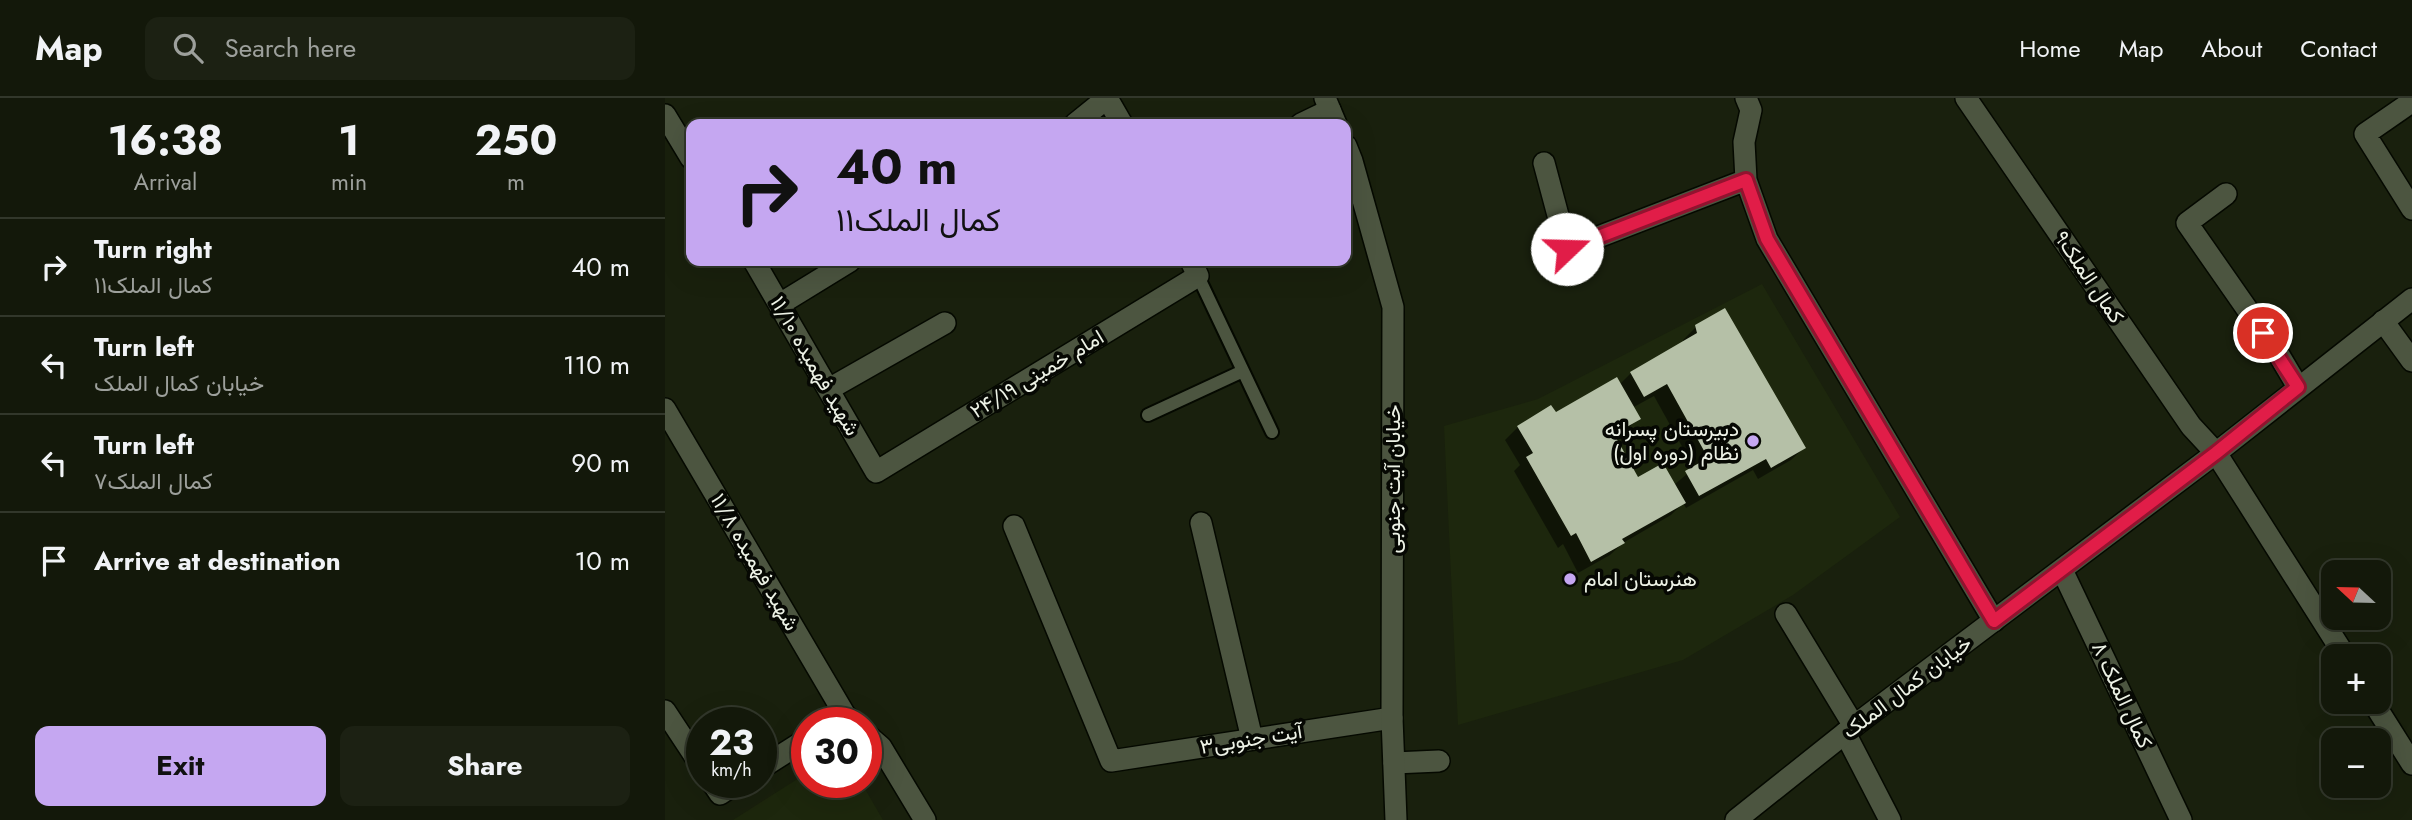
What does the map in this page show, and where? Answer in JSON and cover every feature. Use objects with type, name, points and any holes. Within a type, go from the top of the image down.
[{"type":"street","points":[[1081,119],[1107,98],[1119,119]]},
{"type":"street","points":[[1747,98],[1751,110],[1744,142],[1746,180],[1767,239],[1994,621]]},
{"type":"street","name":"کمال الملک۹","points":[[1966,98],[2191,426],[2216,453],[2337,644]]},
{"type":"street","points":[[2410,103],[2365,134],[2412,209]]},
{"type":"street","points":[[1313,119],[1331,111]]},
{"type":"street","points":[[665,115],[686,150]]},
{"type":"street","name":"خیابان آیت جنوبی","points":[[1351,158],[1393,307],[1392,718],[1396,820]]},
{"type":"street","points":[[1544,163],[1567,249],[1746,180]]},
{"type":"street","points":[[2227,194],[2187,223],[2279,355],[2298,387]]},
{"type":"street","name":"شهید فهمیده ۱۱/۱۰","points":[[757,266],[876,472]]},
{"type":"street","points":[[780,304],[842,266]]},
{"type":"street","name":"امام خمینی ۲۴/۱۹","points":[[876,472],[1194,268]]},
{"type":"street","name":"خیابان کمال الملک","points":[[1736,820],[1850,729],[2216,453],[2412,299]]},
{"type":"street","points":[[2383,321],[2412,361]]},
{"type":"street","points":[[829,389],[945,323]]},
{"type":"street","name":"شهید فهمیده ۱۱/۸","points":[[665,409],[837,707]]},
{"type":"street","points":[[1201,523],[1252,739]]},
{"type":"street","name":"آیت جنوبی۳","points":[[1014,526],[1111,761],[1392,718]]},
{"type":"street","name":"کمال الملک ۸","points":[[2062,570],[2181,820]]},
{"type":"street","points":[[1786,614],[1850,729],[1890,820]]},
{"type":"street","points":[[665,711],[686,743]]},
{"type":"street","points":[[2381,714],[2412,764]]},
{"type":"street","points":[[882,749],[925,820]]},
{"type":"street","points":[[1394,763],[1439,761]]},
{"type":"lane","points":[[1194,268],[1272,432]]},
{"type":"lane","points":[[1148,415],[1243,371]]},
{"type":"shaded area","points":[[1762,284],[1900,517],[1793,595],[1683,660],[1458,725],[1444,426],[1538,399]]},
{"type":"shaded area","points":[[791,783],[791,798],[870,798],[883,820],[733,820],[768,798],[777,798],[777,792]]},
{"type":"building","points":[[1725,308],[1806,448],[1771,468],[1766,459],[1699,496],[1685,471],[1708,458],[1667,384],[1644,397],[1630,372],[1697,333],[1695,325]]},
{"type":"building","points":[[1617,377],[1641,419],[1614,434],[1638,477],[1663,463],[1686,503],[1622,539],[1625,543],[1591,562],[1576,533],[1571,536],[1526,457],[1533,453],[1517,426],[1551,405],[1556,412]]},
{"type":"place","name":"دبیرستان پسرانه نظام (دوره اول)","points":[[1753,441]]},
{"type":"place","name":"هنرستان امام","points":[[1570,579]]},
{"type":"route","points":[[1567,249],[1746,180],[1767,239],[1994,621],[2216,453],[2298,387],[2263,333]]}]
